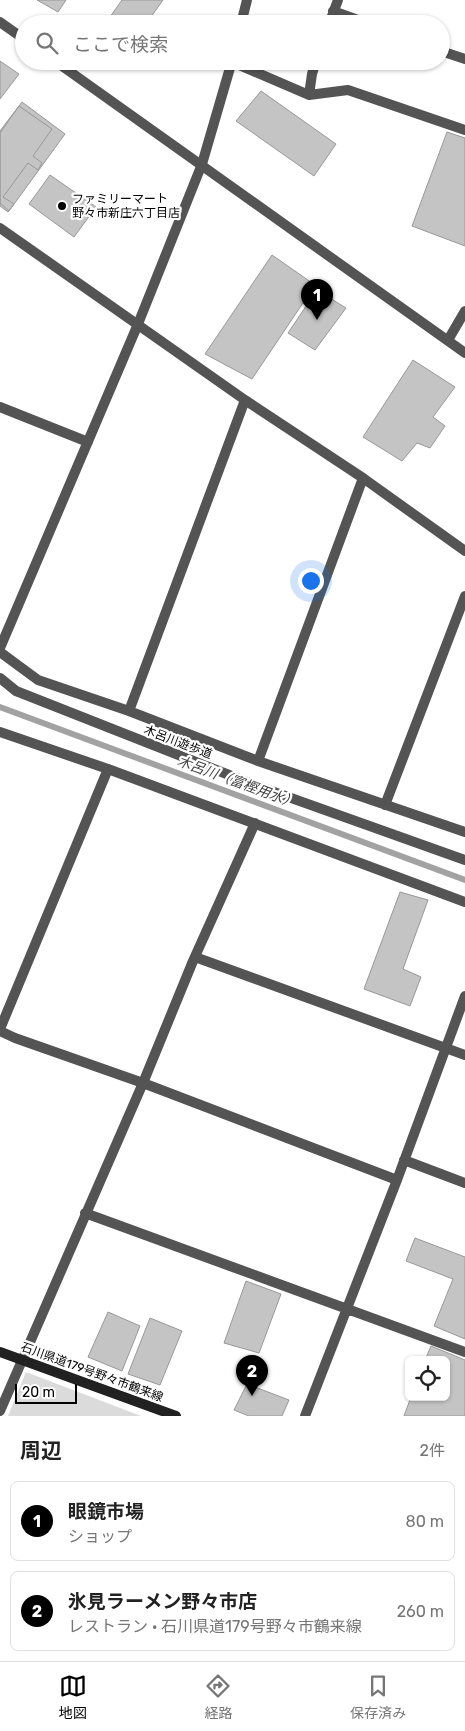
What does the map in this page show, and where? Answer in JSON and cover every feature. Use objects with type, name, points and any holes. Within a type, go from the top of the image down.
[{"type":"main road","name":"石川県道179号野々市鶴来線","points":[[0,1352],[176,1416]]},
{"type":"street","points":[[243,15],[247,0]]},
{"type":"street","points":[[332,15],[338,0]]},
{"type":"street","points":[[333,11],[344,15]]},
{"type":"street","points":[[0,22],[15,33]]},
{"type":"street","points":[[450,53],[465,59]]},
{"type":"street","points":[[68,70],[465,353]]},
{"type":"street","points":[[229,70],[202,164],[138,324],[0,650],[38,680],[129,711],[258,761],[465,832]]},
{"type":"street","points":[[252,70],[308,95],[348,90],[465,130]]},
{"type":"street","points":[[308,95],[313,70]]},
{"type":"street","points":[[0,228],[245,400],[363,478],[465,551]]},
{"type":"street","points":[[448,340],[465,311]]},
{"type":"street","points":[[129,711],[245,400]]},
{"type":"street","points":[[0,407],[88,442]]},
{"type":"street","points":[[258,761],[363,478]]},
{"type":"street","points":[[385,805],[465,596]]},
{"type":"street","name":"木呂川遊歩道","points":[[0,678],[16,692],[234,777],[465,860]]},
{"type":"street","points":[[0,732],[108,769],[465,902]]},
{"type":"street","points":[[108,769],[0,1030],[15,1038],[143,1082],[397,1180]]},
{"type":"street","points":[[0,1411],[143,1082],[195,957],[255,823]]},
{"type":"street","points":[[195,957],[465,1056]]},
{"type":"street","points":[[305,1416],[397,1180],[465,996]]},
{"type":"street","points":[[404,1160],[465,1183]]},
{"type":"street","points":[[86,1213],[465,1352]]},
{"type":"shaded area","points":[[26,1372],[141,1416],[8,1416]]},
{"type":"building","points":[[37,0],[66,0],[58,12]]},
{"type":"building","points":[[122,0],[163,0],[152,15],[111,15]]},
{"type":"building","points":[[0,61],[19,74],[0,99]]},
{"type":"building","points":[[261,91],[336,144],[314,176],[236,121]]},
{"type":"building","points":[[22,102],[65,134],[9,211],[0,203],[0,131]]},
{"type":"building","points":[[19,106],[52,129],[33,156],[42,163],[38,170],[28,163],[3,197],[14,204],[8,212],[0,206],[0,133]]},
{"type":"building","points":[[447,132],[465,138],[465,246],[412,226]]},
{"type":"building","name":"ファミリーマート 野々市新庄六丁目店","points":[[50,175],[96,207],[74,237],[29,204]]},
{"type":"building","points":[[272,255],[315,285],[252,379],[205,354]]},
{"type":"building","points":[[317,290],[346,308],[315,350],[288,333]]},
{"type":"building","points":[[413,360],[455,387],[433,417],[445,426],[430,448],[417,443],[402,461],[363,437]]},
{"type":"building","points":[[400,892],[428,900],[403,969],[421,977],[410,1006],[364,989]]},
{"type":"building","points":[[415,1238],[465,1257],[465,1339],[434,1326],[453,1279],[406,1261]]},
{"type":"building","points":[[246,1281],[281,1294],[259,1353],[224,1343]]},
{"type":"building","points":[[108,1312],[140,1326],[122,1371],[88,1357]]},
{"type":"building","points":[[150,1318],[182,1331],[160,1385],[128,1374]]},
{"type":"building","points":[[431,1346],[465,1360],[465,1416],[404,1416],[410,1401],[450,1401],[450,1356],[427,1356]]},
{"type":"building","points":[[247,1384],[289,1400],[282,1416],[249,1416],[234,1410]]},
{"type":"waterway","name":"木呂川（富樫用水）","points":[[0,707],[465,880]]},
{"type":"place","name":"ファミリーマート 野々市新庄六丁目店","points":[[62,206]]},
{"type":"place","name":"眼鏡市場","points":[[317,320]]},
{"type":"place","name":"氷見ラーメン野々市店","points":[[252,1396]]}]
